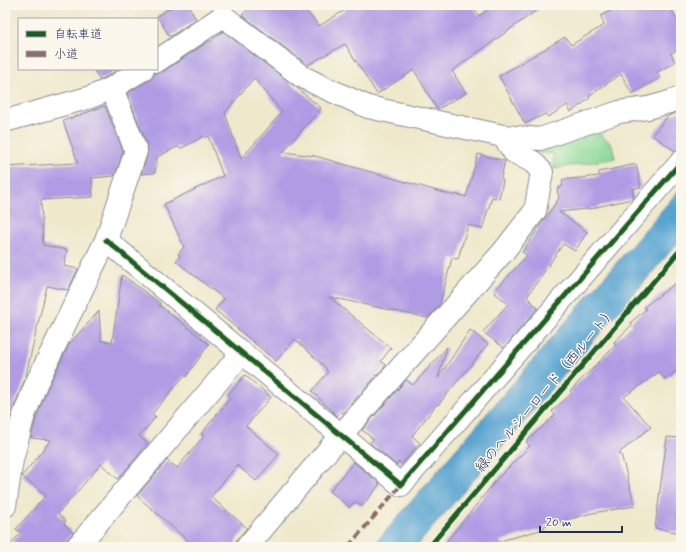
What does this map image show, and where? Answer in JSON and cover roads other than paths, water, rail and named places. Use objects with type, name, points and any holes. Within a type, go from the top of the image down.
[{"type":"street","points":[[158,59],[226,10],[301,76],[321,86],[368,107],[504,136],[540,138],[619,112],[648,108],[681,98]]},
{"type":"street","points":[[6,119],[91,97],[112,88],[141,70]]},
{"type":"street","points":[[5,506],[12,460],[23,418],[36,384],[106,240],[136,151],[112,88]]},
{"type":"street","points":[[246,547],[341,435],[503,252],[535,211],[542,172],[533,162],[514,152],[504,136]]},
{"type":"street","points":[[106,240],[401,485],[681,162]]},
{"type":"street","points":[[77,547],[242,353]]},
{"type":"water","points":[[681,188],[681,239],[416,547],[372,547]]}]
